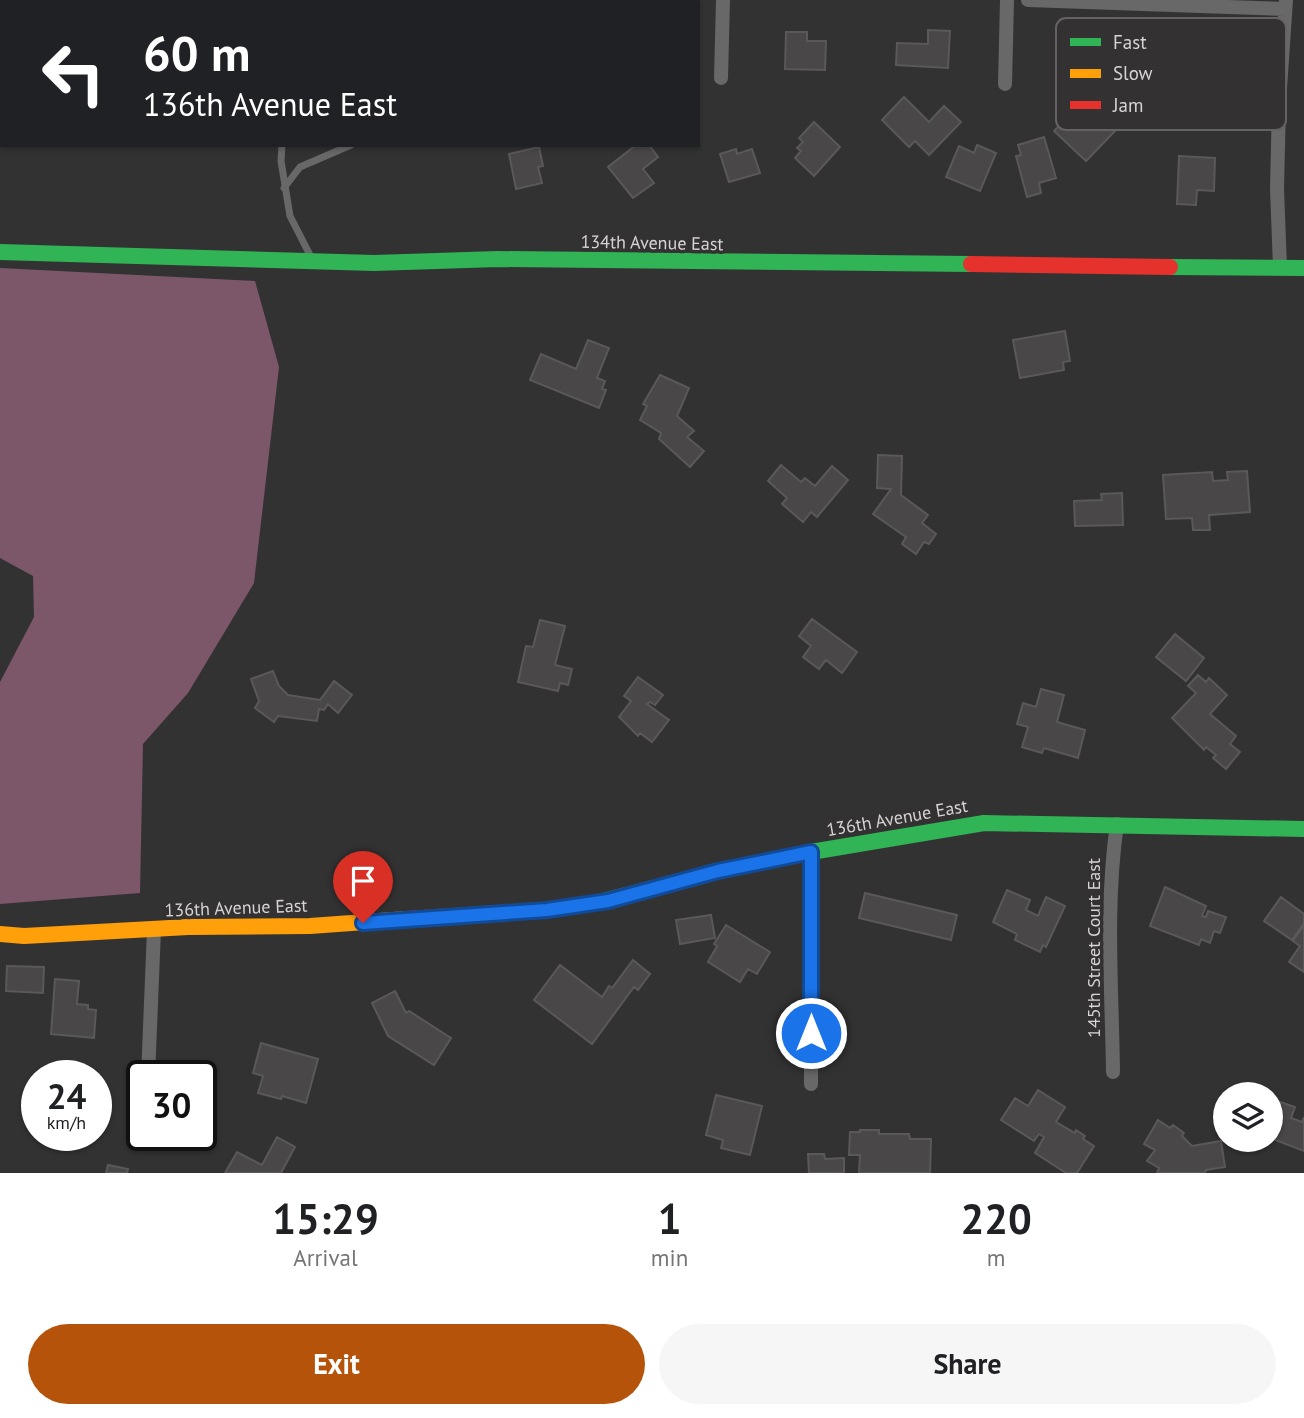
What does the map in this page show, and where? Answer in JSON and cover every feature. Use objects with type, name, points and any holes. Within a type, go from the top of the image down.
[{"type":"street","points":[[721,78],[723,0]]},
{"type":"street","points":[[1005,84],[1007,0]]},
{"type":"street","points":[[1028,0],[1285,4]]},
{"type":"street","points":[[1279,130],[1277,167],[1280,267]]},
{"type":"street","name":"134th Avenue East","points":[[0,253],[374,263],[498,259],[1304,268]]},
{"type":"street","name":"136th Avenue East","points":[[0,934],[188,927],[310,926],[547,910],[608,901],[718,871],[811,852],[984,822],[1304,829]]},
{"type":"street","name":"145th Street Court East","points":[[1113,1072],[1111,911],[1112,856],[1117,824]]},
{"type":"street","points":[[811,852],[811,1084]]},
{"type":"street","points":[[149,1060],[154,930]]},
{"type":"lane","points":[[282,147],[284,188],[290,216],[313,261]]},
{"type":"lane","points":[[284,188],[300,167],[346,147]]},
{"type":"shaded area","points":[[0,268],[255,281],[279,367],[254,583],[188,693],[143,744],[140,893],[0,904],[0,682],[34,617],[33,576],[0,558]]},
{"type":"building","points":[[928,30],[950,31],[948,68],[896,65],[897,43],[928,44]]},
{"type":"building","points":[[786,32],[807,32],[807,41],[826,41],[825,70],[785,69]]},
{"type":"building","points":[[904,97],[929,122],[944,106],[961,122],[929,155],[915,141],[909,147],[882,120]]},
{"type":"building","points":[[814,122],[840,147],[814,176],[795,158],[801,151],[797,148],[803,142],[799,138]]},
{"type":"building","points":[[1056,129],[1115,131],[1086,161],[1054,131]]},
{"type":"building","points":[[1044,137],[1056,178],[1039,183],[1041,193],[1027,197],[1016,156],[1021,155],[1018,145]]},
{"type":"building","points":[[977,145],[996,153],[980,191],[946,177],[959,146],[974,153]]},
{"type":"building","points":[[539,147],[543,166],[538,167],[542,183],[516,189],[509,154]]},
{"type":"building","points":[[633,147],[650,147],[658,157],[643,169],[654,183],[633,198],[608,167]]},
{"type":"building","points":[[736,149],[737,154],[752,149],[760,173],[729,182],[720,154]]},
{"type":"building","points":[[1179,156],[1215,158],[1214,191],[1197,190],[1196,205],[1177,204]]},
{"type":"building","points":[[1065,331],[1070,361],[1063,362],[1064,370],[1020,378],[1013,340]]},
{"type":"building","points":[[588,340],[609,348],[597,378],[605,381],[602,389],[606,390],[599,408],[530,380],[541,354],[576,369]]},
{"type":"building","points":[[660,375],[689,388],[677,416],[694,431],[687,437],[704,451],[690,467],[659,439],[661,433],[640,420],[647,406],[643,404]]},
{"type":"building","points":[[878,455],[902,456],[901,495],[928,515],[922,523],[936,534],[929,544],[924,542],[916,554],[902,544],[906,537],[873,514],[891,489],[877,488]]},
{"type":"building","points":[[781,465],[801,482],[805,478],[815,486],[832,466],[848,480],[817,517],[811,512],[803,522],[782,504],[787,498],[768,481]]},
{"type":"building","points":[[1247,471],[1250,512],[1209,515],[1210,530],[1193,530],[1192,518],[1166,519],[1163,475],[1212,472],[1213,481],[1228,480],[1227,472]]},
{"type":"building","points":[[1122,493],[1123,525],[1075,526],[1074,501],[1102,500],[1101,494]]},
{"type":"building","points":[[812,619],[857,652],[842,673],[826,660],[819,669],[803,657],[811,646],[799,636]]},
{"type":"building","points":[[540,620],[565,626],[555,665],[572,669],[568,685],[560,683],[558,691],[518,682],[526,646],[533,647]]},
{"type":"building","points":[[1175,634],[1204,658],[1186,681],[1156,657]]},
{"type":"building","points":[[273,671],[279,686],[288,695],[320,700],[334,681],[352,695],[338,713],[328,704],[324,710],[319,709],[317,721],[278,716],[274,722],[255,708],[259,701],[251,679]]},
{"type":"building","points":[[1198,675],[1206,682],[1209,678],[1227,695],[1210,714],[1236,736],[1230,744],[1240,752],[1226,769],[1213,758],[1216,755],[1206,747],[1204,750],[1172,718],[1196,693],[1188,686]]},
{"type":"building","points":[[638,677],[663,695],[655,705],[650,702],[647,704],[669,720],[652,742],[640,733],[638,736],[619,717],[631,701],[624,696]]},
{"type":"building","points":[[1041,689],[1064,695],[1057,722],[1085,730],[1078,758],[1044,748],[1042,753],[1022,747],[1028,727],[1017,724],[1023,703],[1036,707]]},
{"type":"building","points":[[1165,887],[1206,906],[1202,916],[1206,917],[1208,911],[1226,917],[1220,933],[1214,931],[1210,943],[1201,939],[1199,945],[1150,926]]},
{"type":"building","points":[[1007,890],[1030,900],[1026,910],[1038,916],[1046,897],[1065,906],[1046,947],[1043,945],[1040,952],[1015,940],[1017,934],[993,922]]},
{"type":"building","points":[[865,893],[957,915],[951,940],[859,918]]},
{"type":"building","points":[[1281,897],[1304,914],[1304,923],[1292,940],[1264,921]]},
{"type":"building","points":[[711,915],[715,938],[680,944],[676,920]]},
{"type":"building","points":[[726,925],[770,952],[757,974],[748,969],[740,982],[708,962],[717,946],[714,944]]},
{"type":"building","points":[[1304,925],[1304,972],[1289,962],[1300,946],[1293,941]]},
{"type":"building","points":[[633,960],[650,974],[638,990],[634,987],[592,1044],[534,1000],[560,965],[602,997]]},
{"type":"building","points":[[7,966],[44,967],[43,993],[6,991]]},
{"type":"building","points":[[55,979],[79,981],[77,1004],[88,1005],[88,1009],[96,1010],[94,1038],[51,1034]]},
{"type":"building","points":[[395,991],[406,1013],[409,1011],[451,1038],[434,1065],[388,1036],[372,1003]]},
{"type":"building","points":[[261,1043],[318,1059],[306,1103],[258,1093],[263,1076],[253,1073]]},
{"type":"building","points":[[1038,1090],[1065,1107],[1056,1122],[1075,1133],[1076,1130],[1094,1146],[1077,1173],[1066,1173],[1035,1153],[1044,1137],[1039,1134],[1034,1141],[1001,1120],[1015,1098],[1028,1106]]},
{"type":"building","points":[[716,1095],[762,1106],[750,1155],[721,1148],[723,1140],[706,1135]]},
{"type":"building","points":[[1283,1103],[1295,1107],[1291,1118],[1302,1122],[1304,1117],[1304,1151],[1283,1143]]},
{"type":"building","points":[[1158,1120],[1170,1128],[1173,1125],[1184,1133],[1182,1136],[1192,1146],[1213,1142],[1213,1152],[1223,1152],[1225,1167],[1206,1170],[1205,1173],[1157,1173],[1159,1168],[1147,1161],[1155,1150],[1144,1144]]},
{"type":"building","points":[[879,1130],[879,1134],[909,1134],[910,1139],[931,1139],[930,1173],[859,1173],[860,1155],[849,1155],[850,1132]]},
{"type":"building","points":[[277,1137],[295,1147],[281,1173],[225,1173],[237,1152],[262,1165]]},
{"type":"building","points":[[808,1154],[824,1154],[825,1159],[844,1158],[844,1173],[809,1173]]},
{"type":"building","points":[[108,1165],[128,1169],[127,1173],[106,1173]]},
{"type":"traffic: fast","points":[[0,252],[374,263],[498,259],[971,264]]},
{"type":"traffic: fast","points":[[1170,267],[1304,268]]},
{"type":"traffic: fast","points":[[596,903],[718,871],[811,852],[984,823],[1304,829]]},
{"type":"traffic: slow","points":[[0,934],[24,936],[188,927],[310,926],[407,919]]},
{"type":"traffic: jam","points":[[971,264],[1170,267]]},
{"type":"traffic: jam","points":[[407,919],[547,910],[596,903]]},
{"type":"route","points":[[363,923],[547,910],[608,901],[718,871],[811,852],[811,1033]]}]
